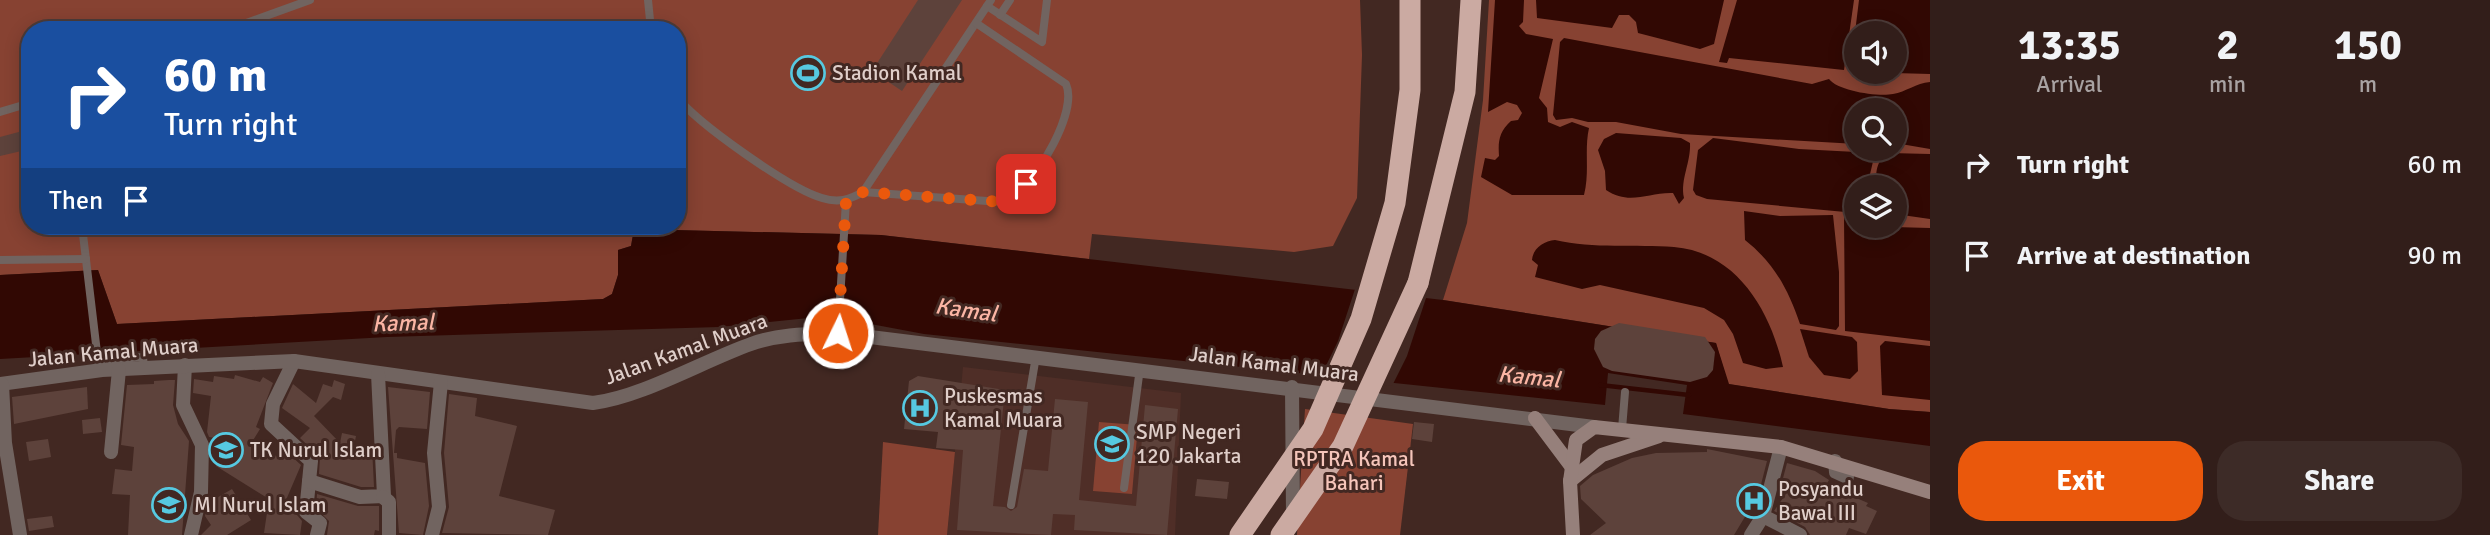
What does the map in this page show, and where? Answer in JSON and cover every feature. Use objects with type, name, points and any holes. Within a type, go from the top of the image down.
[{"type":"highway","points":[[1240,535],[1313,429],[1361,319],[1395,203],[1410,90],[1410,0]]},
{"type":"highway","points":[[1281,535],[1343,446],[1418,283],[1465,92],[1471,0]]},
{"type":"main road","points":[[1535,418],[1570,474]]},
{"type":"main road","points":[[1573,535],[1570,474],[1576,440],[1594,427],[1781,447],[1835,461],[1930,492]]},
{"type":"main road","points":[[1570,474],[1602,455],[1663,435]]},
{"type":"street","name":"Jalan Kamal Muara","points":[[1,384],[144,368],[294,361],[593,403],[639,389],[754,343],[780,336],[837,328],[1594,427]]},
{"type":"street","points":[[294,361],[273,404],[271,424],[308,457],[306,512],[320,523],[317,535]]},
{"type":"street","points":[[185,365],[183,403],[202,445],[201,492],[191,535]]},
{"type":"street","points":[[111,452],[119,370]]},
{"type":"street","points":[[378,373],[383,497]]},
{"type":"street","points":[[432,535],[439,507],[434,453],[441,382]]},
{"type":"street","points":[[1,384],[5,443],[20,535]]},
{"type":"street","points":[[1292,387],[1293,535]]},
{"type":"street","points":[[1751,535],[1765,510],[1781,447]]},
{"type":"street","points":[[1835,461],[1836,472],[1847,477]]},
{"type":"street","points":[[309,481],[360,497],[383,497],[389,502],[389,535]]},
{"type":"street","points":[[1765,510],[1790,533]]},
{"type":"lane","points":[[252,21],[310,0]]},
{"type":"lane","points":[[648,0],[649,21]]},
{"type":"lane","points":[[1000,15],[1010,0]]},
{"type":"lane","points":[[686,105],[718,135],[799,187],[821,198],[846,201],[863,192],[989,3],[1000,15],[1042,43],[1047,0]]},
{"type":"lane","points":[[863,192],[1001,202],[1016,196],[1044,156],[1066,117],[1070,100],[1066,84],[976,23]]},
{"type":"lane","points":[[0,112],[21,106]]},
{"type":"lane","points":[[837,328],[846,201]]},
{"type":"lane","points":[[83,235],[98,361],[143,357],[144,368]]},
{"type":"lane","points":[[0,260],[86,259]]},
{"type":"lane","points":[[1011,505],[1036,356]]},
{"type":"lane","points":[[1124,488],[1139,368]]},
{"type":"lane","points":[[1622,429],[1625,392]]},
{"type":"shaded area","points":[[963,367],[1181,393],[1175,535],[947,535]]},
{"type":"green space","points":[[0,0],[1360,0],[1362,55],[1357,198],[1333,246],[1294,252],[1092,234],[1089,259],[881,235],[686,230],[686,21],[21,21],[21,235],[633,235],[631,246],[618,250],[618,275],[612,294],[603,299],[117,324],[98,270],[0,275]]},
{"type":"green space","points":[[1489,0],[1930,0],[1930,412],[1889,409],[1728,384],[1716,343],[1443,300],[1467,223],[1483,100]]},
{"type":"green space","name":"RPTRA Kamal Bahari","points":[[1305,409],[1413,424],[1400,535],[1297,535]]},
{"type":"green space","points":[[1099,422],[1138,425],[1132,494],[1093,491]]},
{"type":"green space","points":[[883,442],[955,452],[947,535],[878,535]]},
{"type":"water","points":[[1495,0],[1524,0],[1523,22],[1519,26],[1526,34],[1553,39],[1539,98],[1547,108],[1548,122],[1560,127],[1572,122],[1589,128],[1584,195],[1512,195],[1481,177],[1485,158],[1495,160],[1499,156],[1502,133],[1511,121],[1518,120],[1522,113],[1517,105],[1507,102],[1488,112]]},
{"type":"water","points":[[1536,0],[1724,0],[1714,44],[1700,49],[1638,33],[1636,22],[1629,15],[1619,15],[1612,28],[1537,18]]},
{"type":"water","points":[[1737,0],[1854,0],[1851,21],[1844,21],[1844,70],[1729,58],[1727,63],[1719,62]]},
{"type":"water","points":[[1859,0],[1930,0],[1930,74],[1907,73],[1907,21],[1856,21]]},
{"type":"water","points":[[1564,38],[1812,84],[1829,79],[1849,90],[1869,94],[1893,94],[1930,82],[1930,149],[1907,145],[1907,98],[1844,98],[1844,143],[1681,134],[1616,122],[1588,122],[1572,118],[1556,120],[1553,115],[1560,42]]},
{"type":"water","points":[[1616,133],[1681,138],[1690,143],[1683,184],[1684,198],[1679,204],[1673,193],[1631,198],[1606,190],[1605,171],[1598,150],[1604,139]]},
{"type":"water","points":[[1713,138],[1799,149],[1844,151],[1844,161],[1873,161],[1870,175],[1844,175],[1844,212],[1707,199],[1696,195],[1693,190],[1698,150]]},
{"type":"water","points":[[1907,153],[1930,154],[1930,219],[1907,216],[1907,175],[1876,175],[1881,161],[1907,161]]},
{"type":"water","points":[[1744,211],[1780,216],[1833,215],[1839,272],[1839,326],[1836,330],[1800,324],[1772,267],[1745,240]]},
{"type":"water","points":[[1907,227],[1930,228],[1930,341],[1845,331],[1844,238],[1907,238]]},
{"type":"water","points":[[686,230],[881,235],[1443,300],[1716,343],[1729,384],[1889,409],[1930,412],[1930,446],[1683,414],[1687,385],[1608,373],[1605,405],[924,334],[828,316],[719,327],[387,337],[0,359],[0,275],[98,270],[117,324],[603,299],[612,294],[618,275],[618,250],[631,246],[633,235],[686,235]]},
{"type":"water","points":[[1555,240],[1600,245],[1674,247],[1696,251],[1716,260],[1748,288],[1760,306],[1770,326],[1783,367],[1766,369],[1743,363],[1733,334],[1724,320],[1704,308],[1600,285],[1582,289],[1535,277],[1538,265],[1532,260],[1534,252],[1543,244]]},
{"type":"water","points":[[1800,329],[1852,337],[1857,342],[1858,371],[1850,379],[1824,375],[1809,357]]},
{"type":"water","points":[[1885,341],[1930,346],[1930,400],[1882,395],[1880,346]]},
{"type":"pier","points":[[1356,286],[1427,295],[1407,356],[1392,386],[1320,378],[1338,341]]},
{"type":"building","points":[[918,0],[962,0],[902,91],[872,71]]},
{"type":"building","points":[[21,131],[21,151],[0,156],[0,137]]},
{"type":"building","points":[[1619,323],[1705,337],[1715,352],[1713,370],[1707,377],[1690,382],[1612,371],[1603,367],[1594,349],[1595,339],[1601,331]]},
{"type":"building","points":[[235,375],[260,382],[263,377],[273,383],[256,427],[260,429],[252,442],[283,460],[288,453],[301,465],[286,500],[297,502],[297,515],[302,521],[300,535],[264,533],[269,499],[216,466],[222,455],[213,449],[221,439],[209,437],[207,432],[211,396],[193,393],[194,379],[213,382],[214,376],[234,379]]},
{"type":"building","points":[[918,376],[1005,390],[993,506],[1005,507],[1011,511],[1017,507],[1024,469],[1048,471],[1055,399],[1088,402],[1079,500],[1136,506],[1145,405],[1178,409],[1167,535],[1074,530],[1075,515],[1053,514],[1051,535],[957,530],[963,450],[936,448],[938,432],[904,429],[909,381]]},
{"type":"building","points":[[175,380],[173,405],[178,424],[189,441],[182,535],[128,535],[130,495],[112,494],[115,469],[132,471],[134,447],[121,445],[127,385]]},
{"type":"building","points":[[334,380],[345,384],[341,400],[333,397],[314,416],[340,443],[342,433],[356,436],[354,446],[372,447],[374,487],[361,487],[319,474],[320,457],[300,438],[310,428],[282,408],[293,384],[316,403],[323,384],[332,387]]},
{"type":"building","points":[[87,387],[88,409],[14,424],[12,397]]},
{"type":"building","points":[[388,387],[430,392],[427,429],[399,427],[396,430],[394,453],[397,453],[397,458],[425,463],[429,506],[423,535],[399,533]]},
{"type":"building","points":[[449,394],[477,398],[475,416],[517,426],[499,496],[555,510],[548,535],[442,533],[449,507],[444,453]]},
{"type":"building","points":[[100,418],[102,432],[83,434],[82,420]]},
{"type":"building","points":[[1414,422],[1434,424],[1432,442],[1412,439]]},
{"type":"building","points":[[48,439],[51,457],[29,461],[26,442]]},
{"type":"building","points":[[1707,449],[1767,461],[1755,508],[1752,505],[1734,535],[1590,535],[1606,523],[1581,499],[1580,486],[1593,475],[1632,458],[1656,453],[1707,452]]},
{"type":"building","points":[[1787,463],[1815,471],[1829,480],[1826,485],[1868,503],[1866,506],[1877,511],[1866,534],[1849,528],[1846,535],[1810,535],[1805,527],[1774,511],[1792,485],[1782,482]]},
{"type":"building","points":[[1197,479],[1229,482],[1227,499],[1195,496]]},
{"type":"building","points":[[232,489],[251,520],[227,535],[201,535],[211,525],[205,516],[208,503]]},
{"type":"building","points":[[317,494],[358,506],[379,506],[379,531],[375,530],[374,535],[327,535],[329,521],[316,508]]},
{"type":"building","points":[[52,516],[54,527],[29,531],[27,519]]},
{"type":"waterway","name":"Kamal","points":[[1600,385],[1689,395]]},
{"type":"place","name":"Stadion Kamal","points":[[808,73]]},
{"type":"place","name":"Puskesmas Kamal Muara","points":[[920,408]]},
{"type":"place","name":"SMP Negeri 120 Jakarta","points":[[1112,444]]},
{"type":"place","name":"TK Nurul Islam","points":[[226,450]]},
{"type":"place","name":"Posyandu Bawal III","points":[[1754,501]]},
{"type":"place","name":"MI Nurul Islam","points":[[169,505]]},
{"type":"route","points":[[838,333],[846,201],[863,192],[1001,202],[1016,196],[1026,184]]}]
